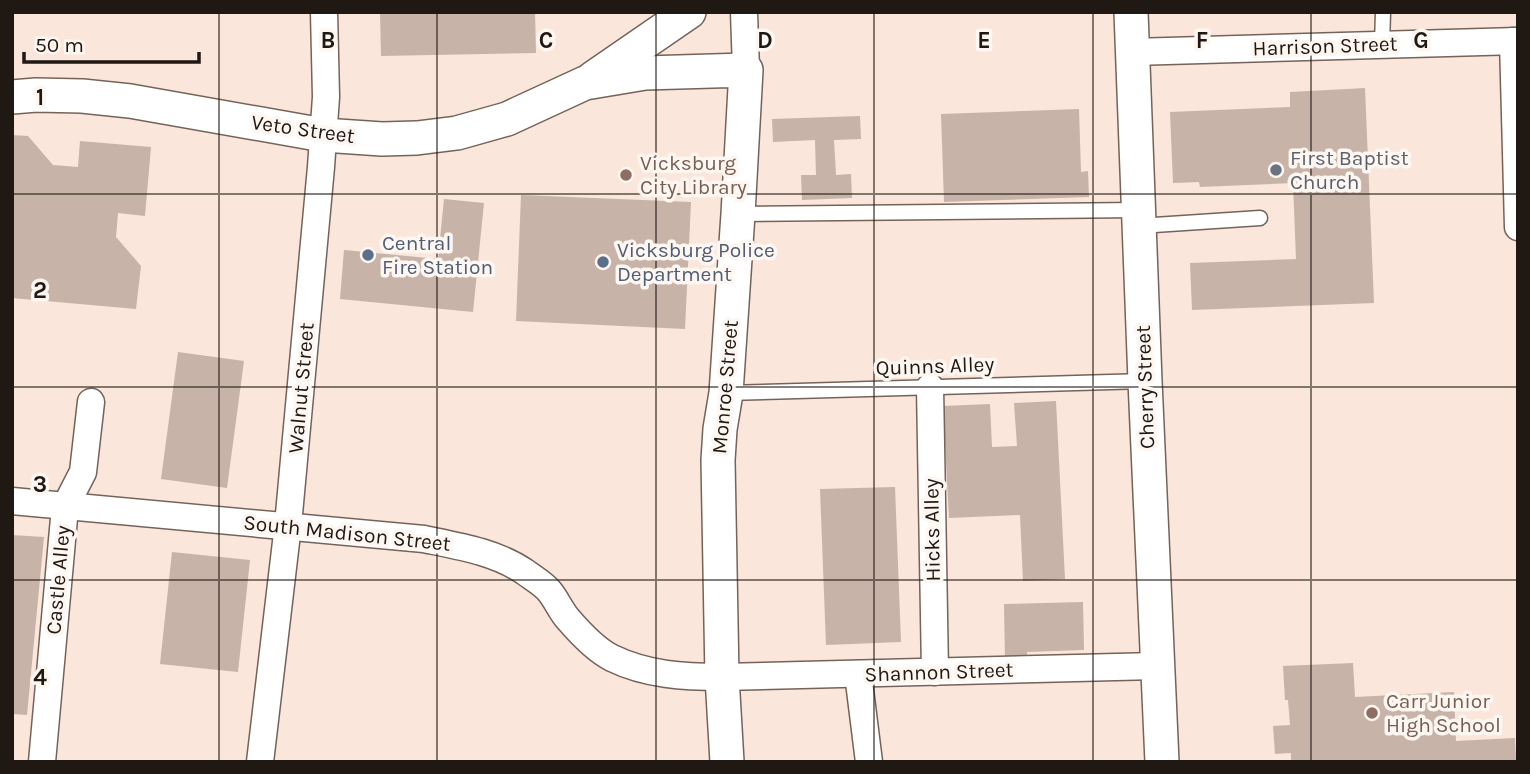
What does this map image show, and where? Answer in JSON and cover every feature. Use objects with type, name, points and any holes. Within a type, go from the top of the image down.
[{"type":"street","name":"Walnut Street","points":[[260,762],[288,525],[323,135],[326,97],[324,12]]},
{"type":"street","name":"Veto Street","points":[[12,97],[82,96],[130,101],[323,135],[383,139],[457,133],[507,119],[585,83],[689,12]]},
{"type":"street","name":"Monroe Street","points":[[727,762],[722,677],[718,460],[726,393],[738,214],[746,70],[744,12]]},
{"type":"street","name":"Cherry Street","points":[[1131,12],[1162,762]]},
{"type":"street","name":"Harrison Street","points":[[1132,52],[1515,41]]},
{"type":"street","points":[[1515,41],[1518,227]]},
{"type":"street","name":"Veto Street","points":[[585,83],[645,73],[746,70]]},
{"type":"street","name":"Hicks Alley","points":[[930,387],[935,672]]},
{"type":"street","name":"Castle Alley","points":[[42,762],[65,507],[83,472],[91,402]]},
{"type":"street","name":"South Madison Street","points":[[12,501],[288,525],[424,539],[461,546],[498,558],[523,570],[548,589],[567,618],[611,657],[643,670],[679,677],[722,677]]},
{"type":"street","name":"Shannon Street","points":[[722,677],[1156,666]]},
{"type":"street","points":[[858,674],[869,762]]},
{"type":"lane","points":[[1382,12],[1382,45]]},
{"type":"lane","points":[[738,214],[1260,218]]},
{"type":"lane","name":"Quinns Alley","points":[[726,393],[1145,381]]},
{"type":"building","points":[[380,12],[535,12],[536,53],[381,56]]},
{"type":"building","points":[[1365,88],[1374,303],[1192,310],[1190,263],[1296,259],[1293,183],[1200,187],[1199,182],[1173,183],[1170,112],[1290,107],[1290,92]]},
{"type":"building","points":[[1079,109],[1081,172],[1088,171],[1089,197],[944,202],[941,114]]},
{"type":"building","points":[[860,116],[861,139],[834,140],[836,175],[851,174],[852,198],[802,200],[801,175],[816,175],[815,140],[773,142],[772,119]]},
{"type":"building","points":[[12,135],[28,136],[53,165],[78,167],[80,141],[151,147],[145,216],[118,213],[116,237],[141,266],[136,309],[12,298]]},
{"type":"building","name":"Vicksburg Police Department","points":[[521,195],[691,202],[685,329],[516,321]]},
{"type":"building","name":"Central Fire Station","points":[[444,199],[484,203],[473,312],[340,299],[344,250],[438,259]]},
{"type":"building","points":[[178,352],[244,361],[227,488],[161,479]]},
{"type":"building","points":[[1056,401],[1065,579],[1023,581],[1020,515],[949,518],[943,406],[990,404],[992,447],[1017,446],[1014,403]]},
{"type":"building","points":[[895,487],[901,642],[826,645],[820,489]]},
{"type":"building","points":[[12,535],[44,537],[27,715],[12,714]]},
{"type":"building","points":[[172,552],[250,560],[238,672],[160,664]]},
{"type":"building","points":[[1083,602],[1084,650],[1027,652],[1027,661],[1005,661],[1004,604]]},
{"type":"building","name":"Carr Junior High School","points":[[1353,663],[1355,697],[1454,692],[1456,741],[1515,738],[1516,762],[1291,762],[1291,753],[1275,754],[1273,726],[1290,725],[1283,666]]},
{"type":"place","name":"First Baptist Church","points":[[1276,170]]},
{"type":"place","name":"Vicksburg City Library","points":[[626,175]]},
{"type":"place","name":"Central Fire Station","points":[[368,255]]},
{"type":"place","name":"Vicksburg Police Department","points":[[603,262]]},
{"type":"place","name":"Carr Junior High School","points":[[1372,713]]}]
